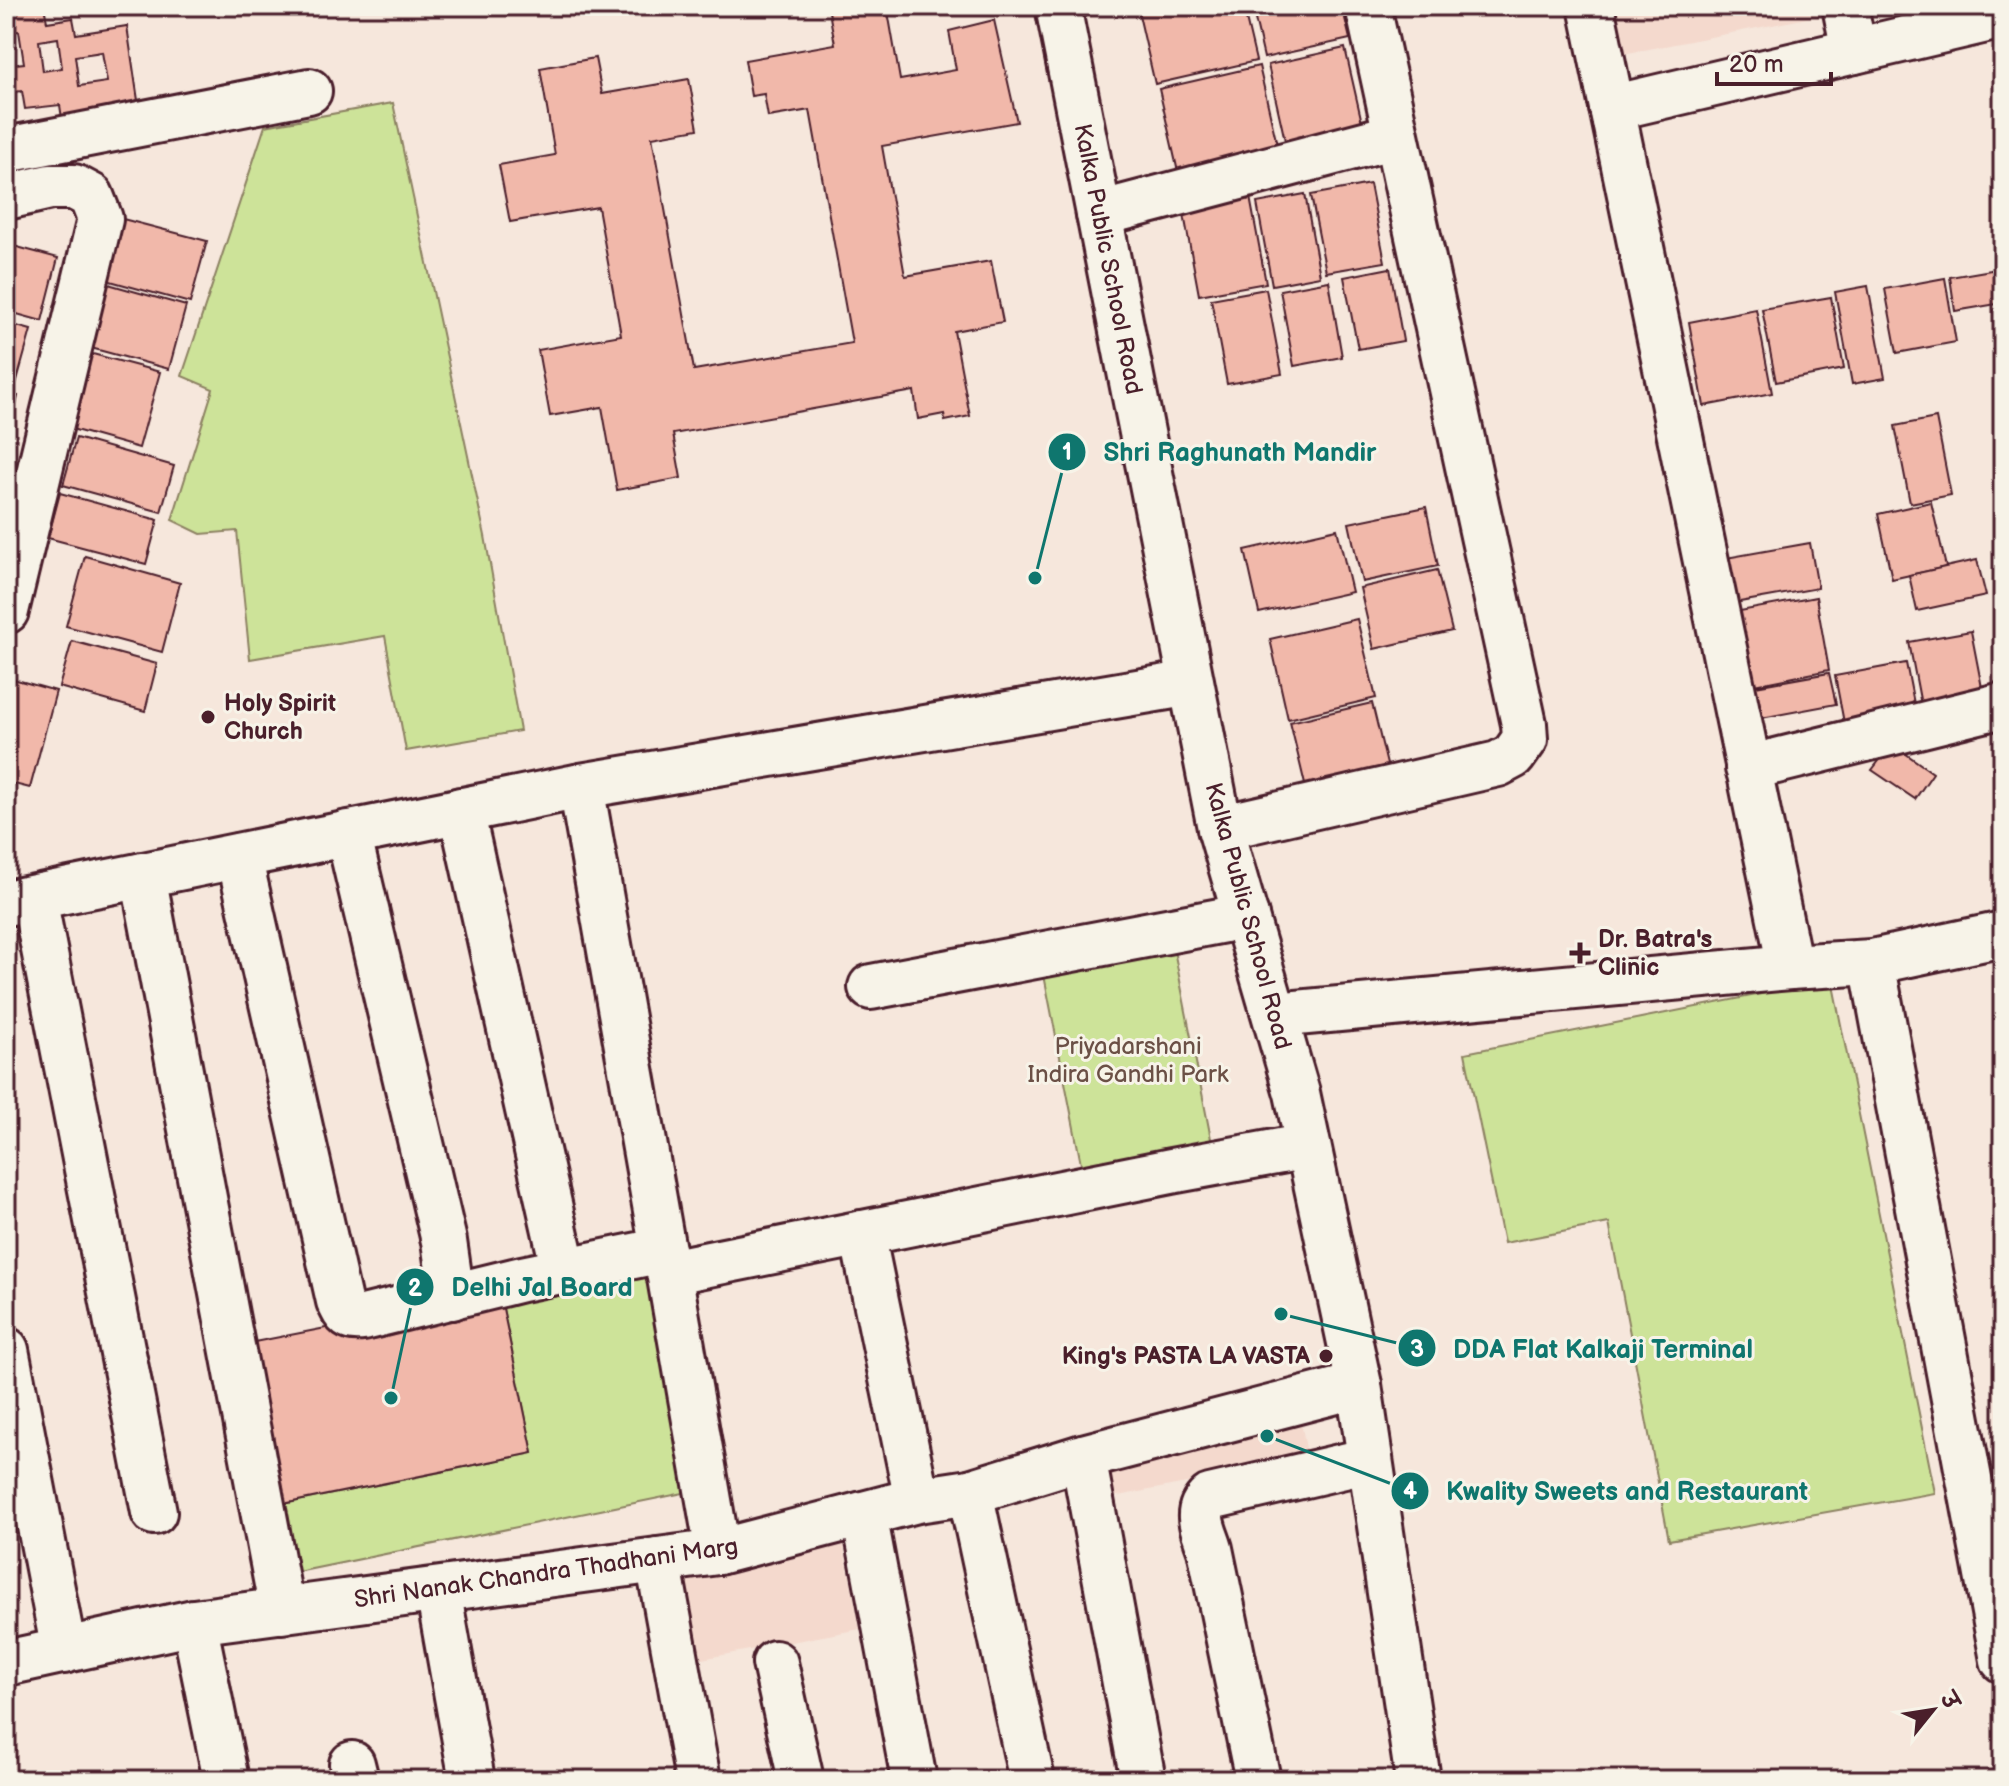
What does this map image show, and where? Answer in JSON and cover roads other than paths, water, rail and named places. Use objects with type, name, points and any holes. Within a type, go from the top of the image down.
[{"type":"street","name":"Kalka Public School Road","points":[[1058,6],[1220,828],[1297,1093],[1359,1385],[1418,1780]]},
{"type":"street","points":[[1220,828],[1498,764],[1513,756],[1525,739],[1368,6]]},
{"type":"street","points":[[1591,6],[1790,967]]},
{"type":"street","points":[[1845,6],[1854,51]]},
{"type":"street","points":[[1612,108],[2003,16]]},
{"type":"street","points":[[6,150],[309,91]]},
{"type":"street","points":[[1099,214],[1395,136]]},
{"type":"street","points":[[6,197],[50,187],[74,187],[91,196],[100,219],[6,611]]},
{"type":"street","points":[[154,1512],[20,900],[581,786],[1191,683]]},
{"type":"street","points":[[1748,768],[2003,705]]},
{"type":"street","points":[[581,786],[718,1552]]},
{"type":"street","points":[[461,810],[564,1271]]},
{"type":"street","points":[[348,833],[444,1241],[452,1297]]},
{"type":"street","points":[[239,856],[339,1301],[346,1314],[353,1319],[564,1271],[666,1261],[862,1233],[1308,1146]]},
{"type":"street","points":[[143,875],[282,1611]]},
{"type":"street","points":[[871,987],[1246,916]]},
{"type":"street","points":[[1275,1015],[1872,962],[2003,934]]},
{"type":"street","points":[[1872,962],[1988,1496],[2003,1660]]},
{"type":"street","points":[[862,1233],[917,1500]]},
{"type":"street","points":[[6,1350],[64,1651]]},
{"type":"street","name":"Shri Nanak Chandra Thadhani Marg","points":[[6,1663],[194,1622],[718,1552],[917,1500],[970,1492],[1083,1457],[1359,1385]]},
{"type":"street","points":[[1083,1457],[1143,1780]]},
{"type":"street","points":[[1258,1780],[1210,1549],[1200,1515],[1202,1504],[1210,1497],[1370,1460]]},
{"type":"street","points":[[970,1492],[1032,1780]]},
{"type":"street","points":[[864,1514],[914,1780]]},
{"type":"street","points":[[658,1560],[698,1780]]},
{"type":"street","points":[[438,1590],[472,1780]]},
{"type":"street","points":[[194,1622],[226,1780]]},
{"type":"street","points":[[775,1663],[801,1780]]},
{"type":"place","name":"Shri Raghunath Mandir","points":[[1035,578]]},
{"type":"place","name":"Holy Spirit Church","points":[[208,717]]},
{"type":"place","name":"Dr. Batra's Clinic","points":[[1580,953]]},
{"type":"place","name":"DDA Flat Kalkaji Terminal","points":[[1281,1314]]},
{"type":"place","name":"King's PASTA LA VASTA","points":[[1326,1356]]},
{"type":"place","name":"Delhi Jal Board","points":[[391,1398]]},
{"type":"place","name":"Kwality Sweets and Restaurant","points":[[1267,1436]]},
{"type":"park label","name":"Priyadarshani Indira Gandhi Park","points":[[1128,1060]]}]
